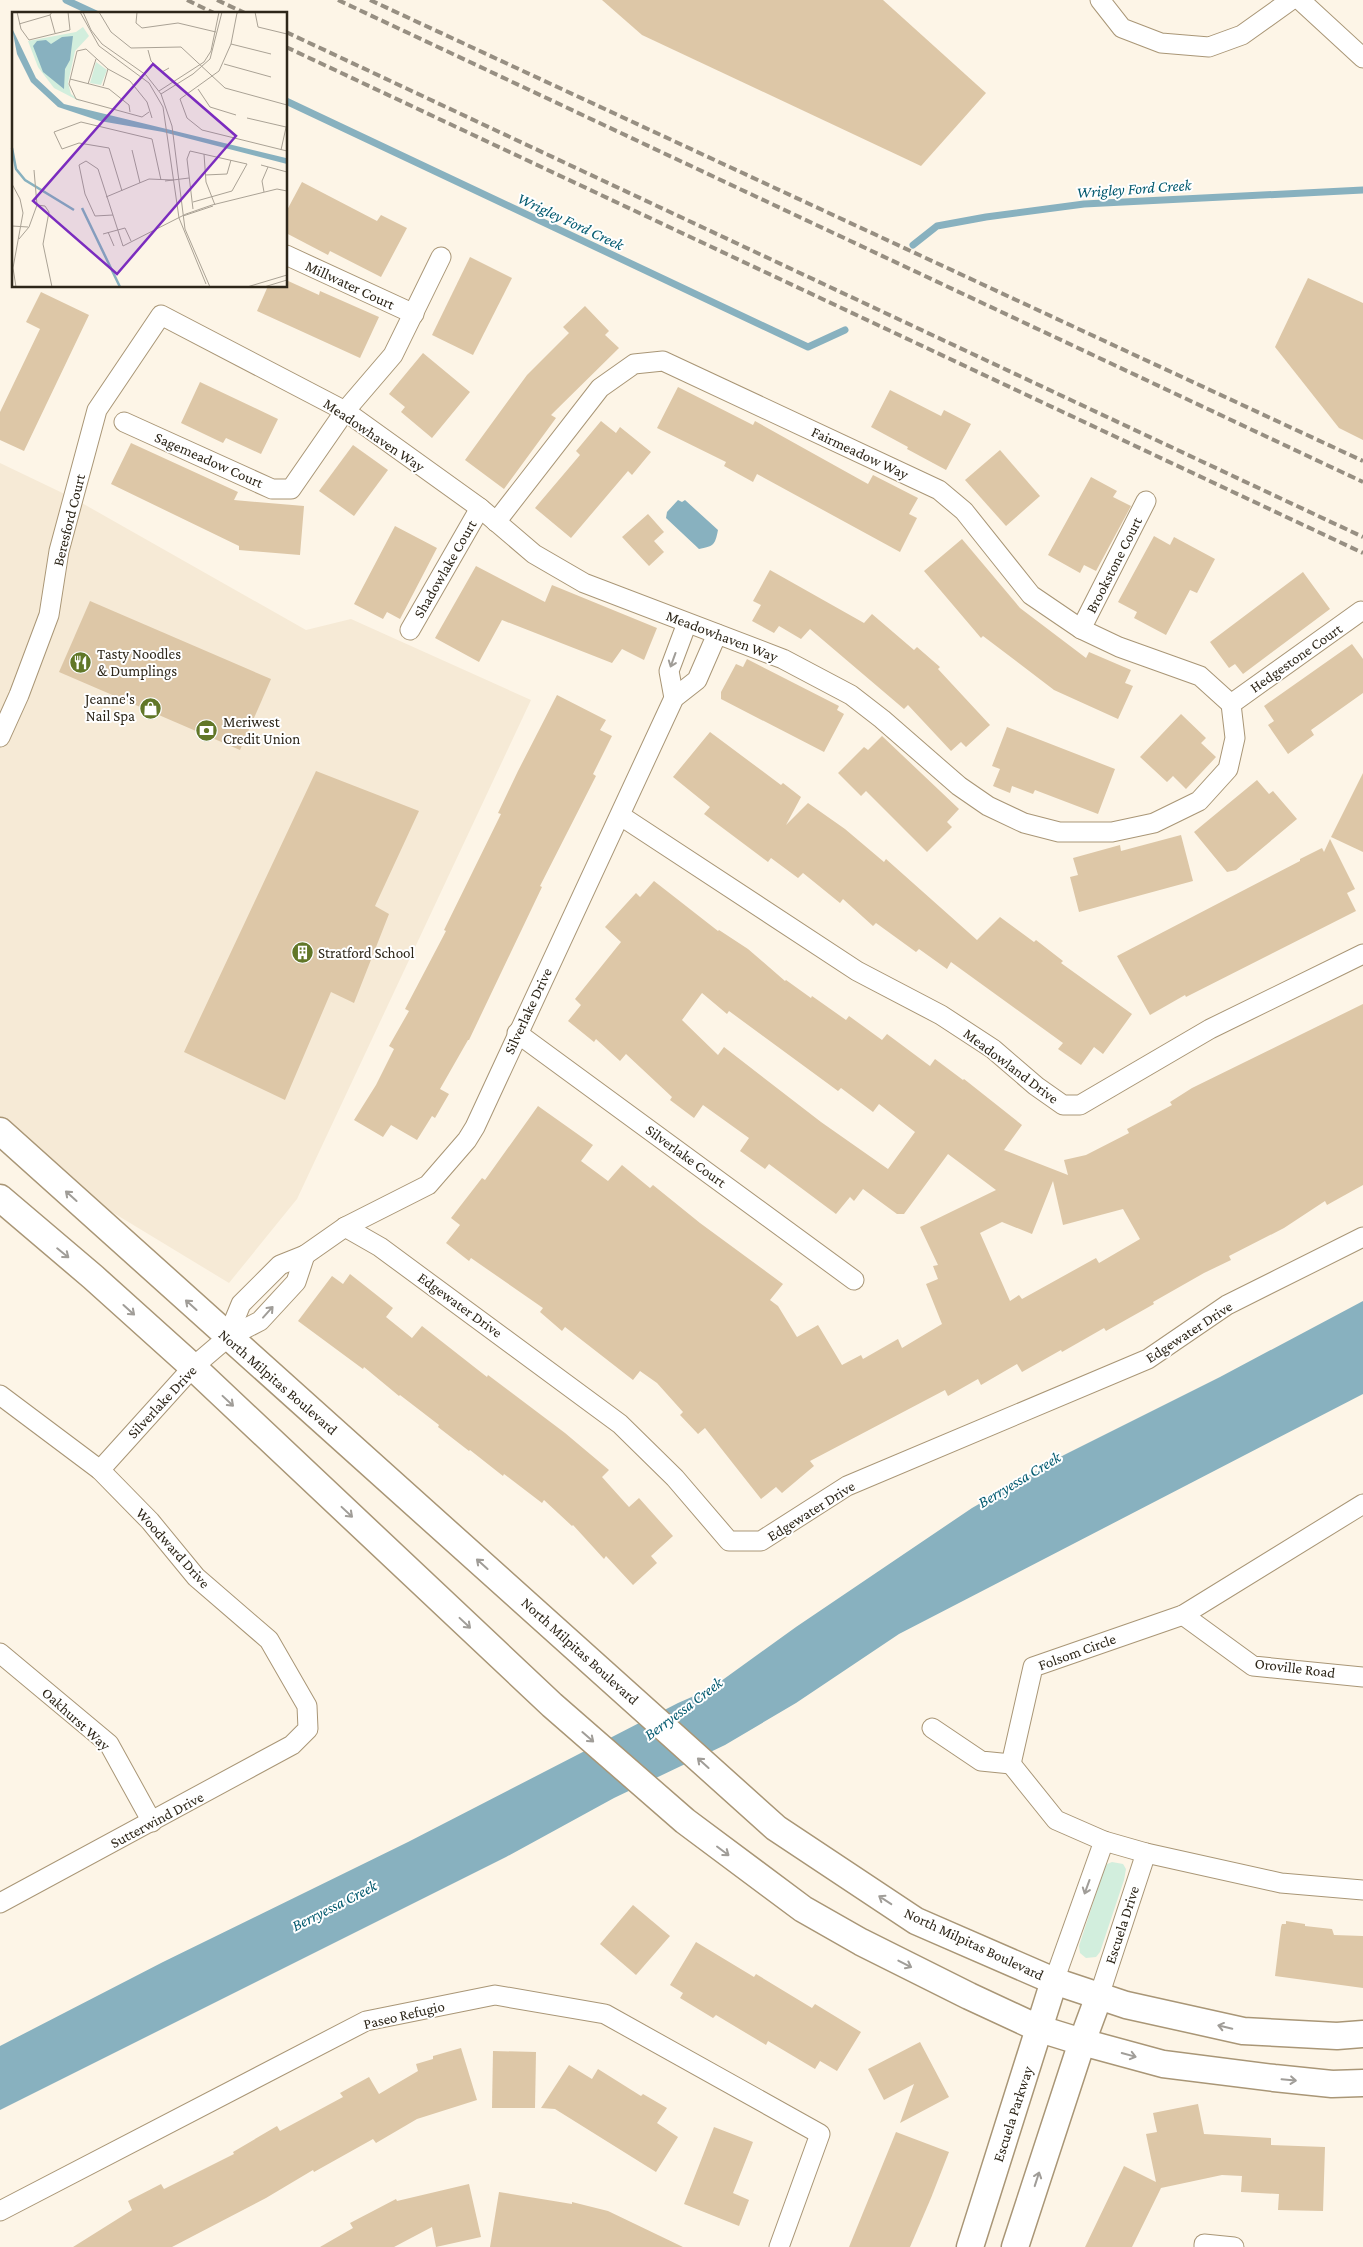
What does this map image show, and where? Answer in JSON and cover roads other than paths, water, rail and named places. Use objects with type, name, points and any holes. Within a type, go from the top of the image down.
[{"type":"main road","name":"North Milpitas Boulevard","points":[[0,1132],[776,1828],[916,1921],[1054,1982],[1126,2005],[1243,2032],[1336,2036],[1363,2034]]},
{"type":"main road","points":[[0,1198],[93,1277],[193,1367],[552,1705],[685,1822],[803,1909],[878,1950],[1040,2029],[1163,2064],[1332,2084],[1363,2083]]},
{"type":"main road","name":"Escuela Parkway","points":[[970,2247],[1054,1982]]},
{"type":"main road","points":[[1015,2247],[1082,2042],[1099,1996]]},
{"type":"street","points":[[1100,0],[1122,28],[1161,43],[1209,47],[1242,34],[1291,0]]},
{"type":"street","points":[[1300,0],[1363,58]]},
{"type":"street","name":"Millwater Court","points":[[288,256],[414,314]]},
{"type":"street","points":[[345,412],[393,355],[441,256]]},
{"type":"street","name":"Meadowhaven Way","points":[[161,314],[345,412],[480,508],[534,554],[584,583],[782,659],[851,695],[882,719],[958,786],[988,806],[1024,822],[1059,832],[1112,832],[1154,823],[1199,801],[1228,770],[1235,738],[1231,704]]},
{"type":"street","name":"Beresford Court","points":[[0,737],[19,695],[49,615],[59,552],[97,410],[161,314]]},
{"type":"street","name":"Fairmeadow Way","points":[[496,522],[600,388],[634,364],[664,361],[939,490],[964,511],[1031,595],[1081,628],[1119,647],[1200,676],[1231,704]]},
{"type":"street","name":"Sagemeadow Court","points":[[124,422],[272,488],[291,489],[345,412]]},
{"type":"street","name":"Brookstone Court","points":[[1081,628],[1146,502]]},
{"type":"street","name":"Shadowlake Court","points":[[410,630],[480,508]]},
{"type":"street","name":"Hedgestone Court","points":[[1231,704],[1361,612]]},
{"type":"street","points":[[674,698],[669,671],[687,623]]},
{"type":"street","name":"Silverlake Drive","points":[[228,1338],[241,1304],[280,1266],[304,1255],[345,1227],[428,1185],[467,1140],[475,1127],[517,1033],[621,816],[674,698],[697,680],[717,634]]},
{"type":"street","name":"Meadowland Drive","points":[[621,816],[857,971],[942,1015],[986,1044],[1062,1105],[1080,1105],[1210,1029],[1363,954]]},
{"type":"street","name":"Silverlake Court","points":[[517,1033],[854,1280]]},
{"type":"street","name":"Edgewater Drive","points":[[345,1227],[380,1247],[620,1424],[675,1478],[729,1540],[761,1541],[847,1486],[1148,1360],[1227,1305],[1363,1237]]},
{"type":"street","name":"Silverlake Drive","points":[[100,1470],[193,1367],[228,1338],[260,1321],[296,1282],[304,1255]]},
{"type":"street","name":"Woodward Drive","points":[[0,1395],[100,1470],[150,1521],[196,1577],[270,1640],[307,1706],[308,1729]]},
{"type":"street","name":"Folsom Circle","points":[[1011,1764],[1033,1667],[1183,1615],[1363,1504]]},
{"type":"street","name":"Oroville Road","points":[[1183,1615],[1253,1666],[1363,1676]]},
{"type":"street","name":"Oakhurst Way","points":[[0,1653],[109,1744],[152,1822]]},
{"type":"street","points":[[932,1728],[981,1762],[1011,1764],[1056,1820],[1104,1841],[1146,1853],[1281,1884],[1363,1890]]},
{"type":"street","name":"Sutterwind Drive","points":[[0,1903],[292,1745],[308,1729]]},
{"type":"street","points":[[1054,1982],[1104,1841]]},
{"type":"street","name":"Escuela Drive","points":[[1099,1996],[1146,1853]]},
{"type":"street","name":"Paseo Refugio","points":[[0,2211],[366,2021],[495,1995],[605,2014],[820,2134],[779,2247]]},
{"type":"street","points":[[1204,2247],[1204,2244],[1234,2247]]},
{"type":"water","points":[[678,500],[682,502],[685,500],[718,530],[713,544],[699,549],[666,518],[667,512]]},
{"type":"water","name":"Berryessa Creek","points":[[1363,1301],[1363,1394],[899,1634],[796,1703],[725,1745],[614,1798],[506,1857],[0,2110],[0,2046],[163,1962],[408,1842],[678,1703],[710,1689],[796,1627],[972,1508],[1064,1455],[1220,1377]]},
{"type":"waterway","name":"Wrigley Ford Creek","points":[[66,0],[92,12]]},
{"type":"waterway","name":"Wrigley Ford Creek","points":[[288,102],[808,347],[845,330]]},
{"type":"waterway","name":"Wrigley Ford Creek","points":[[913,245],[937,226],[986,217],[1084,204],[1363,190]]},
{"type":"railway","points":[[187,0],[212,12]]},
{"type":"railway","points":[[217,0],[243,12]]},
{"type":"railway","points":[[338,0],[1363,482]]},
{"type":"railway","points":[[370,0],[1363,461]]},
{"type":"railway","points":[[288,33],[1363,537]]},
{"type":"railway","points":[[288,48],[1363,553]]},
{"type":"place","name":"Tasty Noodles & Dumplings","points":[[81,663]]},
{"type":"place","name":"Jeanne's Nail Spa","points":[[151,708]]},
{"type":"place","name":"Meriwest Credit Union","points":[[207,731]]},
{"type":"place","name":"Stratford School","points":[[302,953]]}]
